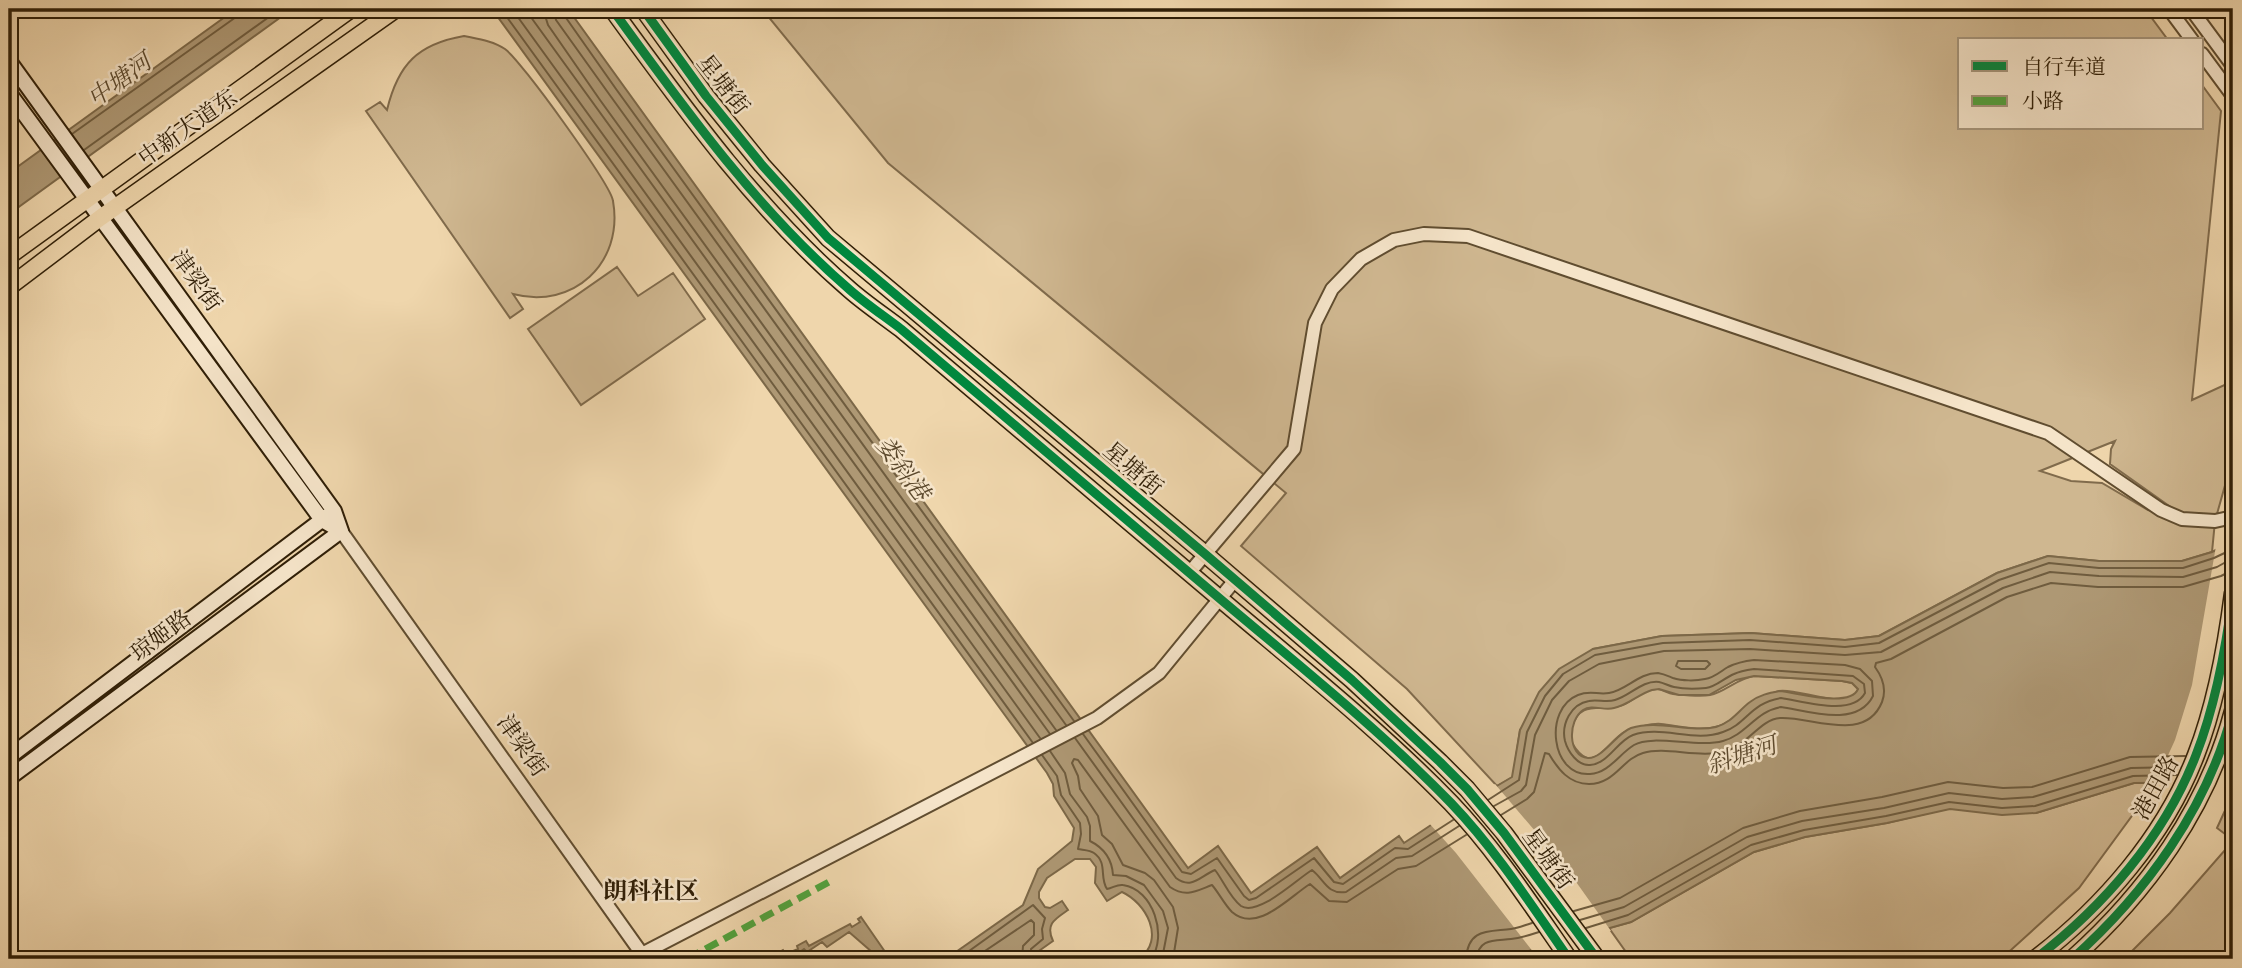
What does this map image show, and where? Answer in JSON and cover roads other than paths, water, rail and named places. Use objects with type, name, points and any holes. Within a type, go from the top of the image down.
[{"type":"main road","name":"中新大道东","points":[[9,256],[351,9]]},
{"type":"main road","name":"中新大道东","points":[[9,287],[100,218],[396,9]]},
{"type":"main road","name":"星塘街","points":[[612,9],[748,187],[811,255],[851,292],[901,329],[1190,572],[1418,771],[1487,846],[1569,959]]},
{"type":"main road","name":"星塘街","points":[[642,9],[706,96],[828,238],[1205,554],[1352,680],[1440,762],[1504,833],[1596,958]]},
{"type":"main road","name":"津梁街","points":[[9,61],[334,511],[341,531]]},
{"type":"main road","name":"津梁街","points":[[9,93],[322,520],[341,531]]},
{"type":"main road","name":"琼姬路","points":[[9,757],[334,511]]},
{"type":"main road","name":"琼姬路","points":[[9,778],[341,531]]},
{"type":"main road","name":"港田路","points":[[2035,959],[2084,918],[2137,858],[2181,788],[2201,741],[2218,681],[2233,593]]},
{"type":"main road","name":"港田路","points":[[2072,959],[2103,932],[2132,899],[2180,833],[2218,760],[2233,712]]},
{"type":"street","points":[[2169,9],[2191,38]]},
{"type":"street","points":[[2191,9],[2233,65]]},
{"type":"street","points":[[2204,57],[2233,96]]},
{"type":"street","points":[[1190,572],[1294,449],[1315,323],[1332,289],[1345,273],[1377,248],[1407,236],[1434,234],[1468,236],[2048,433],[2076,449],[2161,510],[2182,519],[2215,521],[2233,517]]},
{"type":"street","name":"津梁街","points":[[341,531],[637,957]]},
{"type":"street","points":[[637,957],[1097,718],[1159,673],[1235,580]]},
{"type":"water","points":[[236,9],[292,9],[9,214],[9,173]]},
{"type":"water","name":"斜塘河","points":[[492,9],[568,9],[1188,868],[1218,846],[1251,893],[1317,847],[1340,878],[1399,836],[1404,843],[1512,777],[1520,730],[1539,692],[1559,669],[1593,649],[1662,636],[1751,633],[1845,640],[1879,636],[1997,573],[2048,556],[2099,561],[2182,561],[2212,552],[2233,541],[2233,782],[2134,783],[2036,813],[2002,815],[1950,809],[1805,837],[1754,852],[1631,922],[1518,954],[1478,959],[1139,959],[1151,942],[1150,922],[1145,913],[1139,904],[1122,892],[1107,901],[1095,883],[1096,867],[1090,859],[1075,859],[1047,878],[1039,892],[1039,898],[1045,907],[1050,908],[1062,901],[1068,910],[1053,922],[1050,930],[1053,941],[1036,953],[1039,958],[946,959],[1023,905],[1038,869],[1072,841],[1074,828],[1054,796],[1053,784]],"holes":[[[1754,676],[1852,683],[1858,689],[1853,695],[1835,699],[1780,691],[1768,694],[1753,700],[1716,727],[1652,725],[1631,728],[1599,754],[1588,758],[1581,756],[1573,745],[1574,721],[1583,710],[1619,707],[1652,690],[1659,689],[1679,695],[1709,695],[1736,680]]]},
{"type":"water","points":[[861,917],[890,959],[880,959],[849,932],[827,947],[822,942],[807,952],[804,949],[790,959],[769,958],[783,950],[786,954],[798,949],[797,946],[806,941],[809,946],[850,924],[852,927],[860,922],[858,919]]},
{"type":"district","name":"朗科社区","points":[[651,892]]},
{"type":"water label","name":"中塘河","points":[[120,81]]},
{"type":"water label","name":"娄斜港","points":[[902,469]]}]
